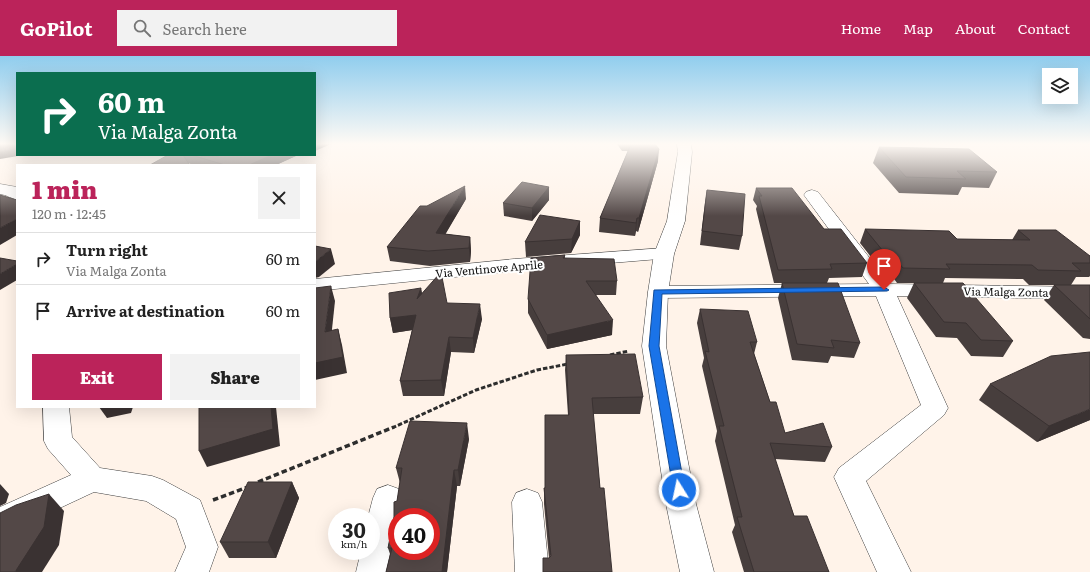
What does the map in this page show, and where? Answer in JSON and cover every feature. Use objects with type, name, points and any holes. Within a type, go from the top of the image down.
[{"type":"street","points":[[682,168],[676,221],[664,254],[658,292],[654,346],[681,504],[697,572]]},
{"type":"street","points":[[0,189],[12,191],[16,194]]},
{"type":"street","points":[[812,195],[884,290],[935,408],[849,476],[894,572]]},
{"type":"street","name":"Via Ventinove Aprile","points":[[316,285],[506,266],[664,254]]},
{"type":"street","name":"Via Malga Zonta","points":[[658,292],[884,290],[1090,293]]},
{"type":"street","points":[[56,408],[58,441],[92,479]]},
{"type":"street","points":[[0,522],[92,479],[152,489],[189,510],[202,547],[192,572]]},
{"type":"street","points":[[373,572],[388,498]]},
{"type":"street","points":[[527,502],[532,572]]},
{"type":"path","points":[[607,356],[654,346]]},
{"type":"path","points":[[189,510],[391,428],[476,390],[537,370],[576,362]]},
{"type":"building","points":[[621,168],[653,168],[639,218],[637,218],[636,223],[600,218]]},
{"type":"building","points":[[898,168],[992,168],[997,172],[957,171],[966,179],[906,177]]},
{"type":"building","points":[[522,182],[549,187],[532,208],[503,203]]},
{"type":"building","points":[[465,186],[436,233],[470,237],[469,248],[428,251],[387,247],[420,206],[427,206]]},
{"type":"building","points":[[756,188],[792,188],[824,229],[841,229],[867,263],[830,264],[832,269],[778,270],[759,196],[762,196]]},
{"type":"building","points":[[707,190],[745,194],[742,236],[702,231]]},
{"type":"building","points":[[0,195],[16,200],[16,220],[0,228]]},
{"type":"building","points":[[540,215],[580,221],[572,239],[525,242]]},
{"type":"building","points":[[865,229],[949,231],[957,239],[1030,240],[1018,230],[1056,230],[1090,256],[1090,263],[1072,263],[1081,271],[1038,270],[1032,265],[946,264],[950,269],[903,268],[898,262],[892,262]]},
{"type":"building","points":[[316,246],[331,249],[316,261]]},
{"type":"building","points":[[565,255],[563,258],[614,259],[617,281],[586,281],[613,320],[547,335],[528,299],[531,258]]},
{"type":"building","points":[[0,258],[16,261],[16,265],[0,274]]},
{"type":"building","points":[[441,272],[447,303],[480,304],[473,338],[449,337],[441,380],[400,381],[416,315],[390,318],[389,293],[421,288],[417,299]]},
{"type":"building","points":[[782,283],[838,283],[860,343],[831,340],[834,348],[797,344]]},
{"type":"building","points":[[914,283],[963,283],[1013,341],[981,340],[966,323],[944,322]]},
{"type":"building","points":[[1054,285],[1090,285],[1090,319]]},
{"type":"building","points":[[331,286],[325,332],[338,329],[343,357],[316,363],[316,288]]},
{"type":"building","points":[[700,309],[748,311],[757,342],[750,342],[770,402],[776,402],[785,433],[823,423],[832,447],[770,443],[794,516],[807,516],[829,572],[754,572],[737,517],[742,517],[719,426],[724,426],[705,351],[709,352]]},
{"type":"building","points":[[1090,352],[1090,409],[1049,426],[990,384],[1051,356]]},
{"type":"building","points":[[635,354],[643,397],[592,398],[600,488],[604,488],[612,572],[543,572],[543,558],[549,558],[551,556],[544,488],[545,415],[569,415],[566,355]]},
{"type":"building","points":[[199,408],[271,408],[273,429],[199,451]]},
{"type":"building","points":[[410,421],[467,423],[458,470],[454,470],[442,572],[386,572],[389,560],[440,560],[440,508],[394,508],[394,502],[397,501],[402,468],[396,468]]},
{"type":"building","points":[[248,482],[292,482],[268,542],[220,542]]},
{"type":"building","points":[[49,494],[44,527],[15,572],[0,572],[0,513],[16,505]]},
{"type":"route","points":[[679,490],[654,346],[658,292],[884,290]]}]
